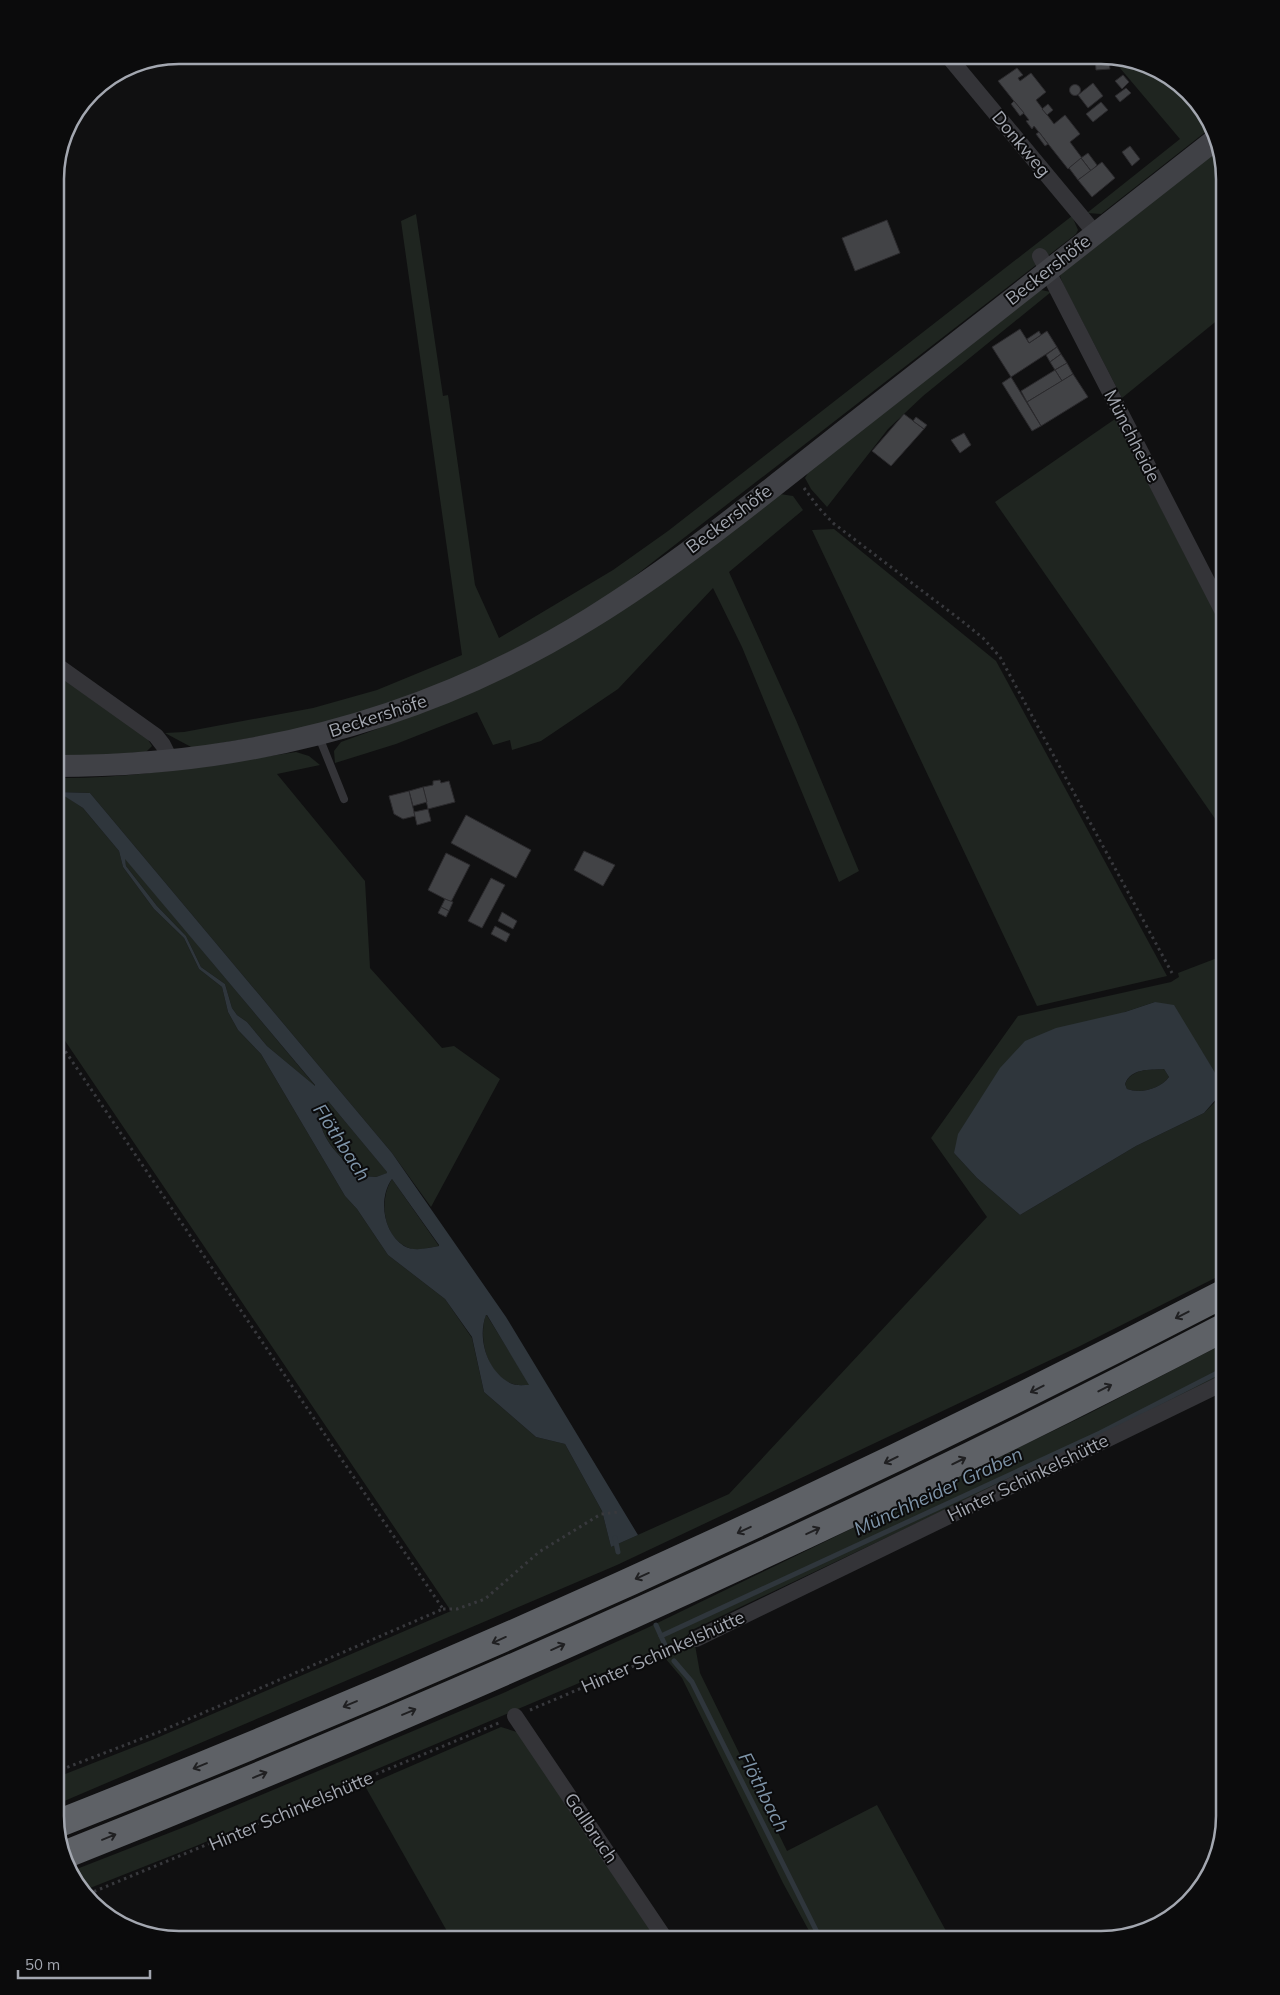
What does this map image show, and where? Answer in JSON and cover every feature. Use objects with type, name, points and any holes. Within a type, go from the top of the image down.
[{"type":"highway","points":[[64,1821],[390,1687],[677,1561],[1024,1396],[1216,1298]]},
{"type":"highway","points":[[70,1852],[432,1703],[624,1618],[993,1444],[1216,1332]]},
{"type":"street","name":"Donkweg","points":[[954,64],[1095,233]]},
{"type":"street","name":"Beckershöfe","points":[[64,766],[171,761],[264,747],[318,735],[418,704],[488,674],[542,646],[642,584],[794,470],[1044,263],[1095,233],[1210,143]]},
{"type":"street","name":"Münchheide","points":[[1044,263],[1216,598]]},
{"type":"street","points":[[64,670],[156,736],[171,761]]},
{"type":"street","name":"Hinter Schinkelshütte","points":[[696,1639],[1216,1386]]},
{"type":"street","name":"Gallbruch","points":[[515,1716],[660,1931]]},
{"type":"lane","points":[[318,735],[344,798]]},
{"type":"path","points":[[794,470],[806,492],[825,516],[878,559],[976,632],[1000,657],[1172,973]]},
{"type":"path","points":[[64,1049],[443,1609]]},
{"type":"path","points":[[64,1768],[168,1728],[443,1609],[457,1609],[485,1599],[539,1552],[601,1514],[618,1512]]},
{"type":"path","name":"Hinter Schinkelshütte","points":[[92,1892],[696,1639]]},
{"type":"shaded area","points":[[1118,65],[1138,70],[1152,76],[1177,92],[1197,115],[1206,132],[1101,214],[1087,213],[1180,139]]},
{"type":"shaded area","points":[[1212,151],[1216,171],[1216,321],[1122,398],[1063,284],[1060,276],[1063,269]]},
{"type":"shaded area","points":[[416,214],[443,396],[448,395],[475,585],[499,638],[613,570],[668,531],[1072,216],[1078,230],[1076,234],[618,589],[559,626],[467,674],[336,723],[193,748],[165,733],[184,732],[313,708],[377,690],[462,655],[401,221]]},
{"type":"shaded area","points":[[1036,289],[1051,292],[923,396],[888,429],[827,507],[811,489],[805,478],[813,465]]},
{"type":"shaded area","points":[[1115,419],[1216,615],[1216,820],[995,502]]},
{"type":"shaded area","points":[[780,494],[793,496],[803,510],[729,572],[796,720],[859,871],[839,882],[742,647],[713,588],[618,689],[541,741],[512,750],[510,740],[493,745],[477,712],[396,744],[335,763],[334,751],[341,742],[413,716]]},
{"type":"shaded area","points":[[834,529],[996,661],[1167,976],[1037,1006],[812,530]]},
{"type":"shaded area","points":[[64,677],[145,735],[152,746],[146,752],[64,757]]},
{"type":"shaded area","points":[[296,752],[309,756],[320,765],[277,774],[365,881],[370,968],[442,1048],[454,1046],[500,1079],[431,1207],[392,1153],[90,793],[64,792],[64,778],[116,776],[206,766]]},
{"type":"shaded area","points":[[64,792],[90,793],[392,1153],[506,1317],[638,1535],[611,1547],[602,1511],[565,1444],[536,1437],[484,1392],[472,1337],[445,1299],[388,1255],[357,1209],[345,1196],[261,1054],[238,1030],[228,1012],[222,987],[199,969],[184,938],[154,909],[123,867],[119,851],[83,808],[64,796]],"holes":[[[125,859],[315,1085],[315,1086],[267,1046],[247,1022],[237,1015],[232,1008],[225,984],[201,967],[186,936],[157,906],[126,866]],[[328,1101],[387,1172],[387,1173],[376,1177],[362,1176],[339,1156],[328,1141],[320,1123],[318,1112]],[[392,1179],[439,1245],[439,1246],[421,1249],[408,1248],[391,1233],[387,1224],[384,1205],[385,1196]],[[487,1315],[529,1385],[512,1384],[495,1371],[486,1353],[484,1343],[483,1334]]]},
{"type":"shaded area","points":[[64,795],[83,808],[119,851],[123,867],[154,909],[184,938],[199,969],[222,987],[228,1012],[238,1030],[261,1054],[345,1196],[357,1209],[388,1255],[445,1299],[472,1338],[484,1392],[536,1437],[565,1444],[602,1511],[611,1547],[729,1494],[987,1217],[931,1138],[1018,1016],[1171,982],[1179,977],[1178,973],[1216,958],[1216,1075],[1202,1052],[1155,1002],[1125,1012],[954,1153],[977,1178],[1020,1215],[1136,1146],[1204,1113],[1216,1101],[1216,1278],[1078,1347],[617,1565],[64,1801],[64,1774],[152,1740],[451,1611],[64,1039]]},
{"type":"shaded area","points":[[124,857],[318,1089],[267,1046],[247,1022],[237,1015],[232,1008],[225,984],[201,967],[186,936],[157,906],[126,866]]},
{"type":"shaded area","points":[[1155,1002],[1174,1005],[1216,1074],[1216,1099],[1204,1113],[1136,1146],[1020,1215],[977,1178],[954,1153],[958,1134],[1000,1068],[1025,1041],[1056,1028],[1125,1012]],"holes":[[[1164,1069],[1169,1077],[1161,1085],[1144,1091],[1127,1089],[1125,1084],[1136,1072],[1147,1070]]]},
{"type":"shaded area","points":[[1164,1069],[1169,1077],[1161,1085],[1144,1091],[1127,1089],[1125,1084],[1136,1072]]},
{"type":"shaded area","points":[[328,1101],[388,1173],[376,1177],[362,1176],[333,1148],[323,1132],[318,1112]]},
{"type":"shaded area","points":[[392,1179],[439,1246],[412,1249],[402,1245],[395,1238],[389,1229],[385,1208],[385,1198]]},
{"type":"shaded area","points":[[486,1314],[530,1385],[510,1383],[495,1371],[486,1353],[484,1343],[483,1333]]},
{"type":"shaded area","points":[[1216,1348],[1216,1381],[692,1630],[685,1638],[196,1846],[89,1888],[77,1869],[192,1824],[501,1694],[647,1628],[1090,1413]]},
{"type":"shaded area","points":[[695,1645],[700,1673],[787,1851],[877,1805],[946,1931],[809,1931],[783,1883],[682,1678],[665,1658]]},
{"type":"shaded area","points":[[501,1727],[520,1733],[654,1931],[447,1931],[365,1786]]},
{"type":"building","points":[[1096,64],[1109,64],[1110,69],[1096,70]]},
{"type":"building","points":[[1017,68],[1023,75],[1018,78],[1020,81],[1031,73],[1046,92],[1036,100],[1054,124],[1065,115],[1080,134],[1070,142],[1082,158],[1068,169],[1034,126],[1032,129],[1026,121],[1029,120],[998,81]]},
{"type":"building","points":[[1123,75],[1129,82],[1122,89],[1115,81]]},
{"type":"building","points":[[1093,83],[1103,96],[1088,108],[1078,95]]},
{"type":"building","points":[[1073,85],[1077,85],[1080,90],[1079,94],[1073,95],[1070,92],[1070,88]]},
{"type":"building","points":[[1126,88],[1131,93],[1120,102],[1115,96]]},
{"type":"building","points":[[1014,101],[1024,113],[1020,116],[1011,104]]},
{"type":"building","points":[[1101,102],[1108,110],[1093,122],[1086,114]]},
{"type":"building","points":[[1048,104],[1053,110],[1047,115],[1042,109]]},
{"type":"building","points":[[1039,132],[1048,144],[1045,146],[1036,134]]},
{"type":"building","points":[[1130,146],[1140,159],[1132,166],[1122,152]]},
{"type":"building","points":[[1088,153],[1097,165],[1091,171],[1081,158]]},
{"type":"building","points":[[1081,158],[1091,171],[1078,180],[1069,168]]},
{"type":"building","points":[[1102,162],[1115,178],[1092,197],[1078,180]]},
{"type":"building","points":[[887,220],[900,253],[855,271],[842,238]]},
{"type":"building","points":[[1020,329],[1029,343],[1047,331],[1057,347],[1011,377],[992,347]]},
{"type":"building","points":[[1039,331],[1041,335],[1029,343],[1027,339]]},
{"type":"building","points":[[1057,347],[1061,354],[1050,362],[1046,355]]},
{"type":"building","points":[[1061,354],[1067,363],[1055,370],[1050,362]]},
{"type":"building","points":[[1067,363],[1073,374],[1062,381],[1055,370]]},
{"type":"building","points":[[1055,370],[1062,381],[1027,402],[1021,391]]},
{"type":"building","points":[[1073,374],[1088,397],[1041,426],[1027,402]]},
{"type":"building","points":[[1011,377],[1041,426],[1032,431],[1002,383]]},
{"type":"building","points":[[904,414],[924,429],[891,466],[872,451]]},
{"type":"building","points":[[916,417],[927,425],[924,429],[913,421]]},
{"type":"building","points":[[964,433],[971,445],[960,453],[951,440]]},
{"type":"building","points":[[440,780],[441,783],[449,781],[455,802],[428,809],[423,787],[433,785],[433,781]]},
{"type":"building","points":[[423,787],[427,802],[413,806],[409,791]]},
{"type":"building","points":[[409,791],[415,816],[403,819],[394,814],[389,796]]},
{"type":"building","points":[[428,809],[431,821],[417,825],[414,812]]},
{"type":"building","points":[[466,815],[531,850],[516,878],[451,843]]},
{"type":"building","points":[[584,851],[615,865],[603,886],[574,870]]},
{"type":"building","points":[[446,853],[470,865],[451,902],[428,890]]},
{"type":"building","points":[[491,878],[505,885],[482,928],[468,921]]},
{"type":"building","points":[[445,899],[453,902],[449,911],[441,907]]},
{"type":"building","points":[[441,907],[449,911],[446,917],[438,913]]},
{"type":"building","points":[[502,912],[517,921],[513,929],[498,921]]},
{"type":"building","points":[[495,926],[510,934],[506,942],[491,934]]},
{"type":"waterway","name":"Münchheider Graben","points":[[661,1636],[1100,1433],[1216,1374]]},
{"type":"waterway","name":"Flöthbach","points":[[615,1538],[618,1552]]},
{"type":"waterway","name":"Flöthbach","points":[[656,1625],[665,1645]]},
{"type":"waterway","name":"Flöthbach","points":[[674,1661],[692,1682],[816,1931]]}]
